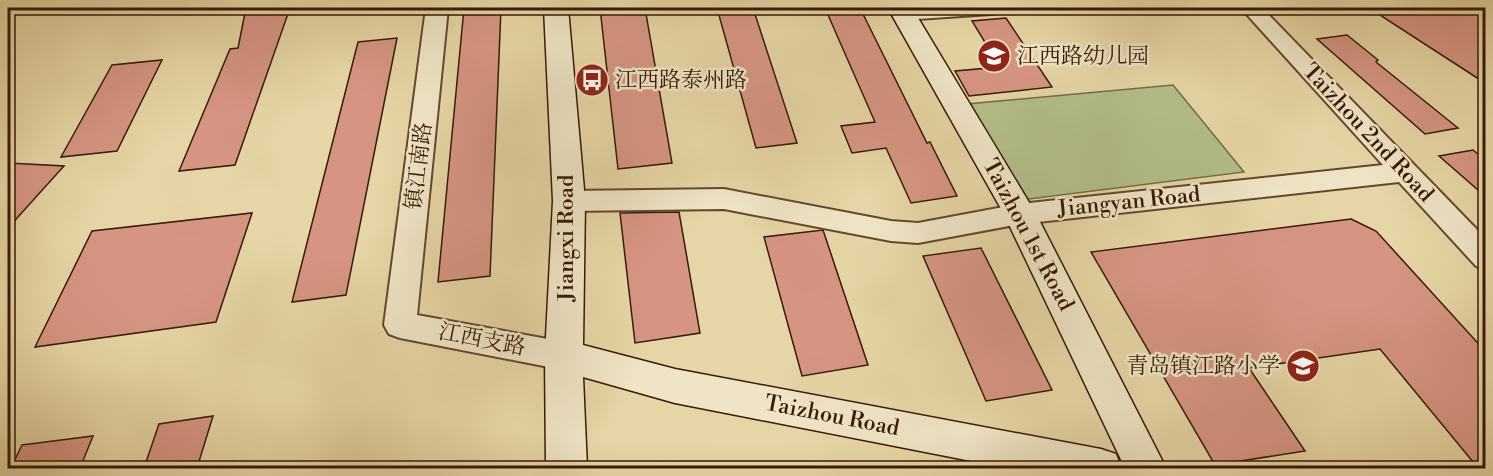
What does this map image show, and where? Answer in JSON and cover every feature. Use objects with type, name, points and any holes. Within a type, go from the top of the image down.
[{"type":"street","name":"镇江南路","points":[[400,325],[437,8]]},
{"type":"street","name":"Jiangxi Road","points":[[556,8],[568,201],[564,356],[566,468]]},
{"type":"street","points":[[902,11],[991,8]]},
{"type":"street","name":"Taizhou 2nd Road","points":[[1251,8],[1485,258]]},
{"type":"street","name":"Taizhou 1st Road","points":[[902,11],[1020,214],[1146,468]]},
{"type":"street","name":"Jiangyan Road","points":[[568,201],[724,200],[891,231],[918,233],[1020,214],[1404,172]]},
{"type":"street","name":"江西支路","points":[[400,325],[564,356]]},
{"type":"street","name":"Taizhou Road","points":[[564,356],[675,386],[1101,468]]},
{"type":"green space","points":[[1173,85],[1244,172],[1021,200],[967,104]]},
{"type":"building","points":[[246,8],[290,8],[235,165],[179,171],[230,49],[238,48]]},
{"type":"building","points":[[464,8],[501,8],[490,276],[438,282]]},
{"type":"building","points":[[600,8],[645,8],[672,163],[618,169]]},
{"type":"building","points":[[717,8],[753,8],[797,143],[756,148]]},
{"type":"building","points":[[825,8],[860,8],[927,143],[930,142],[957,196],[911,203],[886,148],[852,153],[841,126],[875,122]]},
{"type":"building","points":[[1369,8],[1485,8],[1485,83]]},
{"type":"building","points":[[1006,18],[1052,87],[969,96],[955,71],[1000,67],[972,21]]},
{"type":"building","points":[[1347,35],[1378,60],[1376,62],[1458,128],[1425,134],[1317,39]]},
{"type":"building","points":[[397,38],[346,295],[292,302],[358,42]]},
{"type":"building","points":[[162,60],[117,151],[61,157],[112,65]]},
{"type":"building","points":[[1473,150],[1485,160],[1485,196],[1439,156]]},
{"type":"building","points":[[8,163],[64,166],[8,228]]},
{"type":"building","points":[[679,212],[700,333],[635,343],[620,213]]},
{"type":"building","points":[[252,213],[216,322],[35,347],[92,231]]},
{"type":"building","points":[[1351,219],[1376,231],[1485,351],[1485,468],[1478,468],[1380,349],[1249,368],[1305,451],[1215,465],[1091,252]]},
{"type":"building","points":[[823,230],[868,365],[802,376],[764,237]]},
{"type":"building","points":[[981,248],[1052,390],[986,401],[923,256]]},
{"type":"building","points":[[213,416],[197,468],[144,468],[159,424]]},
{"type":"building","points":[[93,436],[80,468],[11,468],[22,445]]},
{"type":"place","name":"江西路幼儿园","points":[[994,56]]},
{"type":"place","name":"江西路泰州路","points":[[592,80]]},
{"type":"place","name":"青岛镇江路小学","points":[[1303,366]]}]
